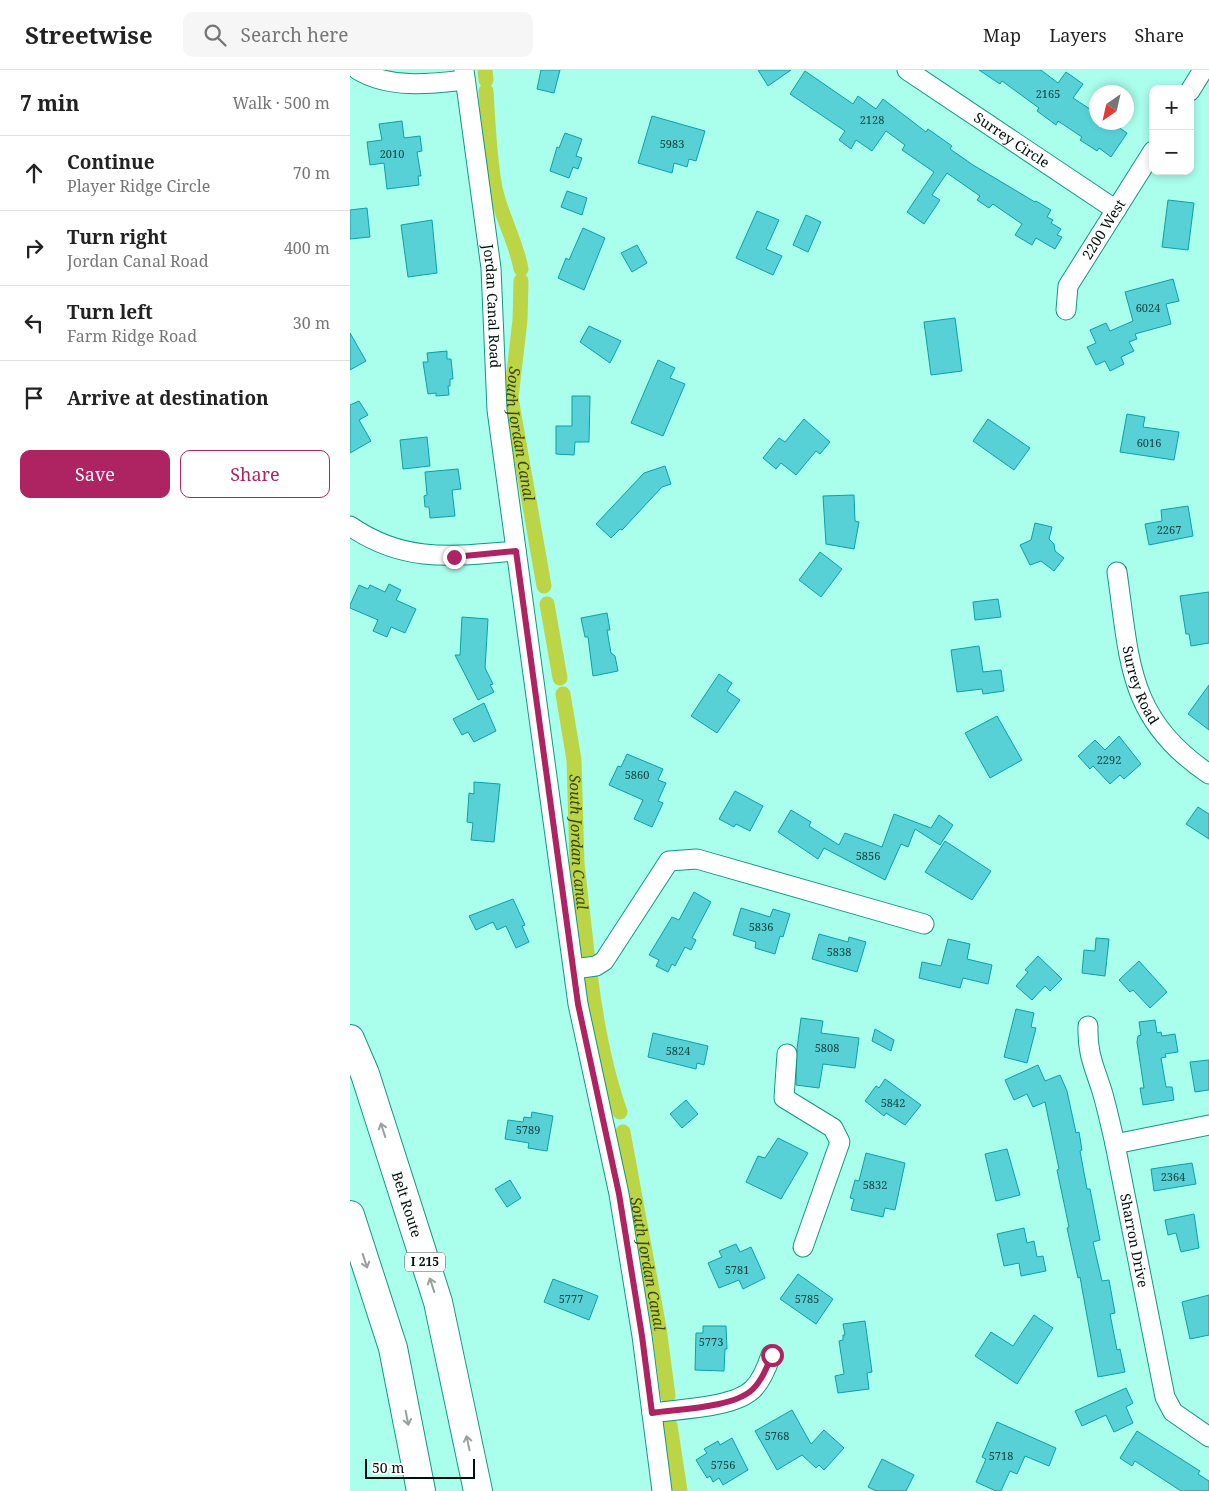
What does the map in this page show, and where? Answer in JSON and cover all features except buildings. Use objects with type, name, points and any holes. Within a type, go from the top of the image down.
[{"type":"highway","name":"Belt Route","points":[[350,1039],[366,1074],[438,1302],[478,1491]]},
{"type":"highway","points":[[350,1215],[393,1348],[421,1491]]},
{"type":"street","points":[[358,70],[387,81],[408,84],[465,75]]},
{"type":"street","name":"Surrey Circle","points":[[907,70],[1116,210]]},
{"type":"street","points":[[1194,85],[1203,70]]},
{"type":"street","name":"Jordan Canal Road","points":[[465,75],[491,268],[495,384],[516,551],[574,969],[584,1038],[619,1194],[642,1336],[662,1491]]},
{"type":"street","name":"2200 West","points":[[1066,310],[1068,286],[1149,157]]},
{"type":"street","points":[[350,526],[392,547],[432,556],[454,557],[516,551]]},
{"type":"street","name":"Surrey Road","points":[[1117,572],[1129,657],[1145,707],[1173,746],[1209,774]]},
{"type":"street","points":[[574,969],[596,966],[604,961],[669,861],[697,859],[924,924]]},
{"type":"street","name":"Sharron Drive","points":[[1088,1026],[1087,1045],[1091,1064],[1106,1104],[1115,1144],[1165,1397],[1173,1412],[1209,1437]]},
{"type":"street","points":[[788,1054],[784,1098],[833,1128],[840,1142],[803,1247]]},
{"type":"street","points":[[1115,1144],[1209,1125]]},
{"type":"street","points":[[652,1413],[728,1402],[742,1396],[759,1382],[772,1355]]},
{"type":"waterway","name":"South Jordan Canal","points":[[485,70],[486,80]]},
{"type":"waterway","name":"South Jordan Canal","points":[[486,91],[490,152],[495,188],[516,248],[521,269]]},
{"type":"waterway","name":"South Jordan Canal","points":[[521,281],[520,320],[511,398],[544,586]]},
{"type":"waterway","name":"South Jordan Canal","points":[[547,604],[560,678]]},
{"type":"waterway","name":"South Jordan Canal","points":[[563,694],[574,760],[577,864],[588,961]]},
{"type":"waterway","name":"South Jordan Canal","points":[[590,974],[601,1044],[620,1112]]},
{"type":"waterway","name":"South Jordan Canal","points":[[623,1132],[659,1328],[668,1396]]},
{"type":"waterway","name":"South Jordan Canal","points":[[670,1425],[680,1491]]},
{"type":"route","points":[[454,557],[516,551],[578,1004],[619,1194],[642,1336],[652,1413],[728,1402],[742,1396],[752,1390],[759,1382],[772,1355]]}]
